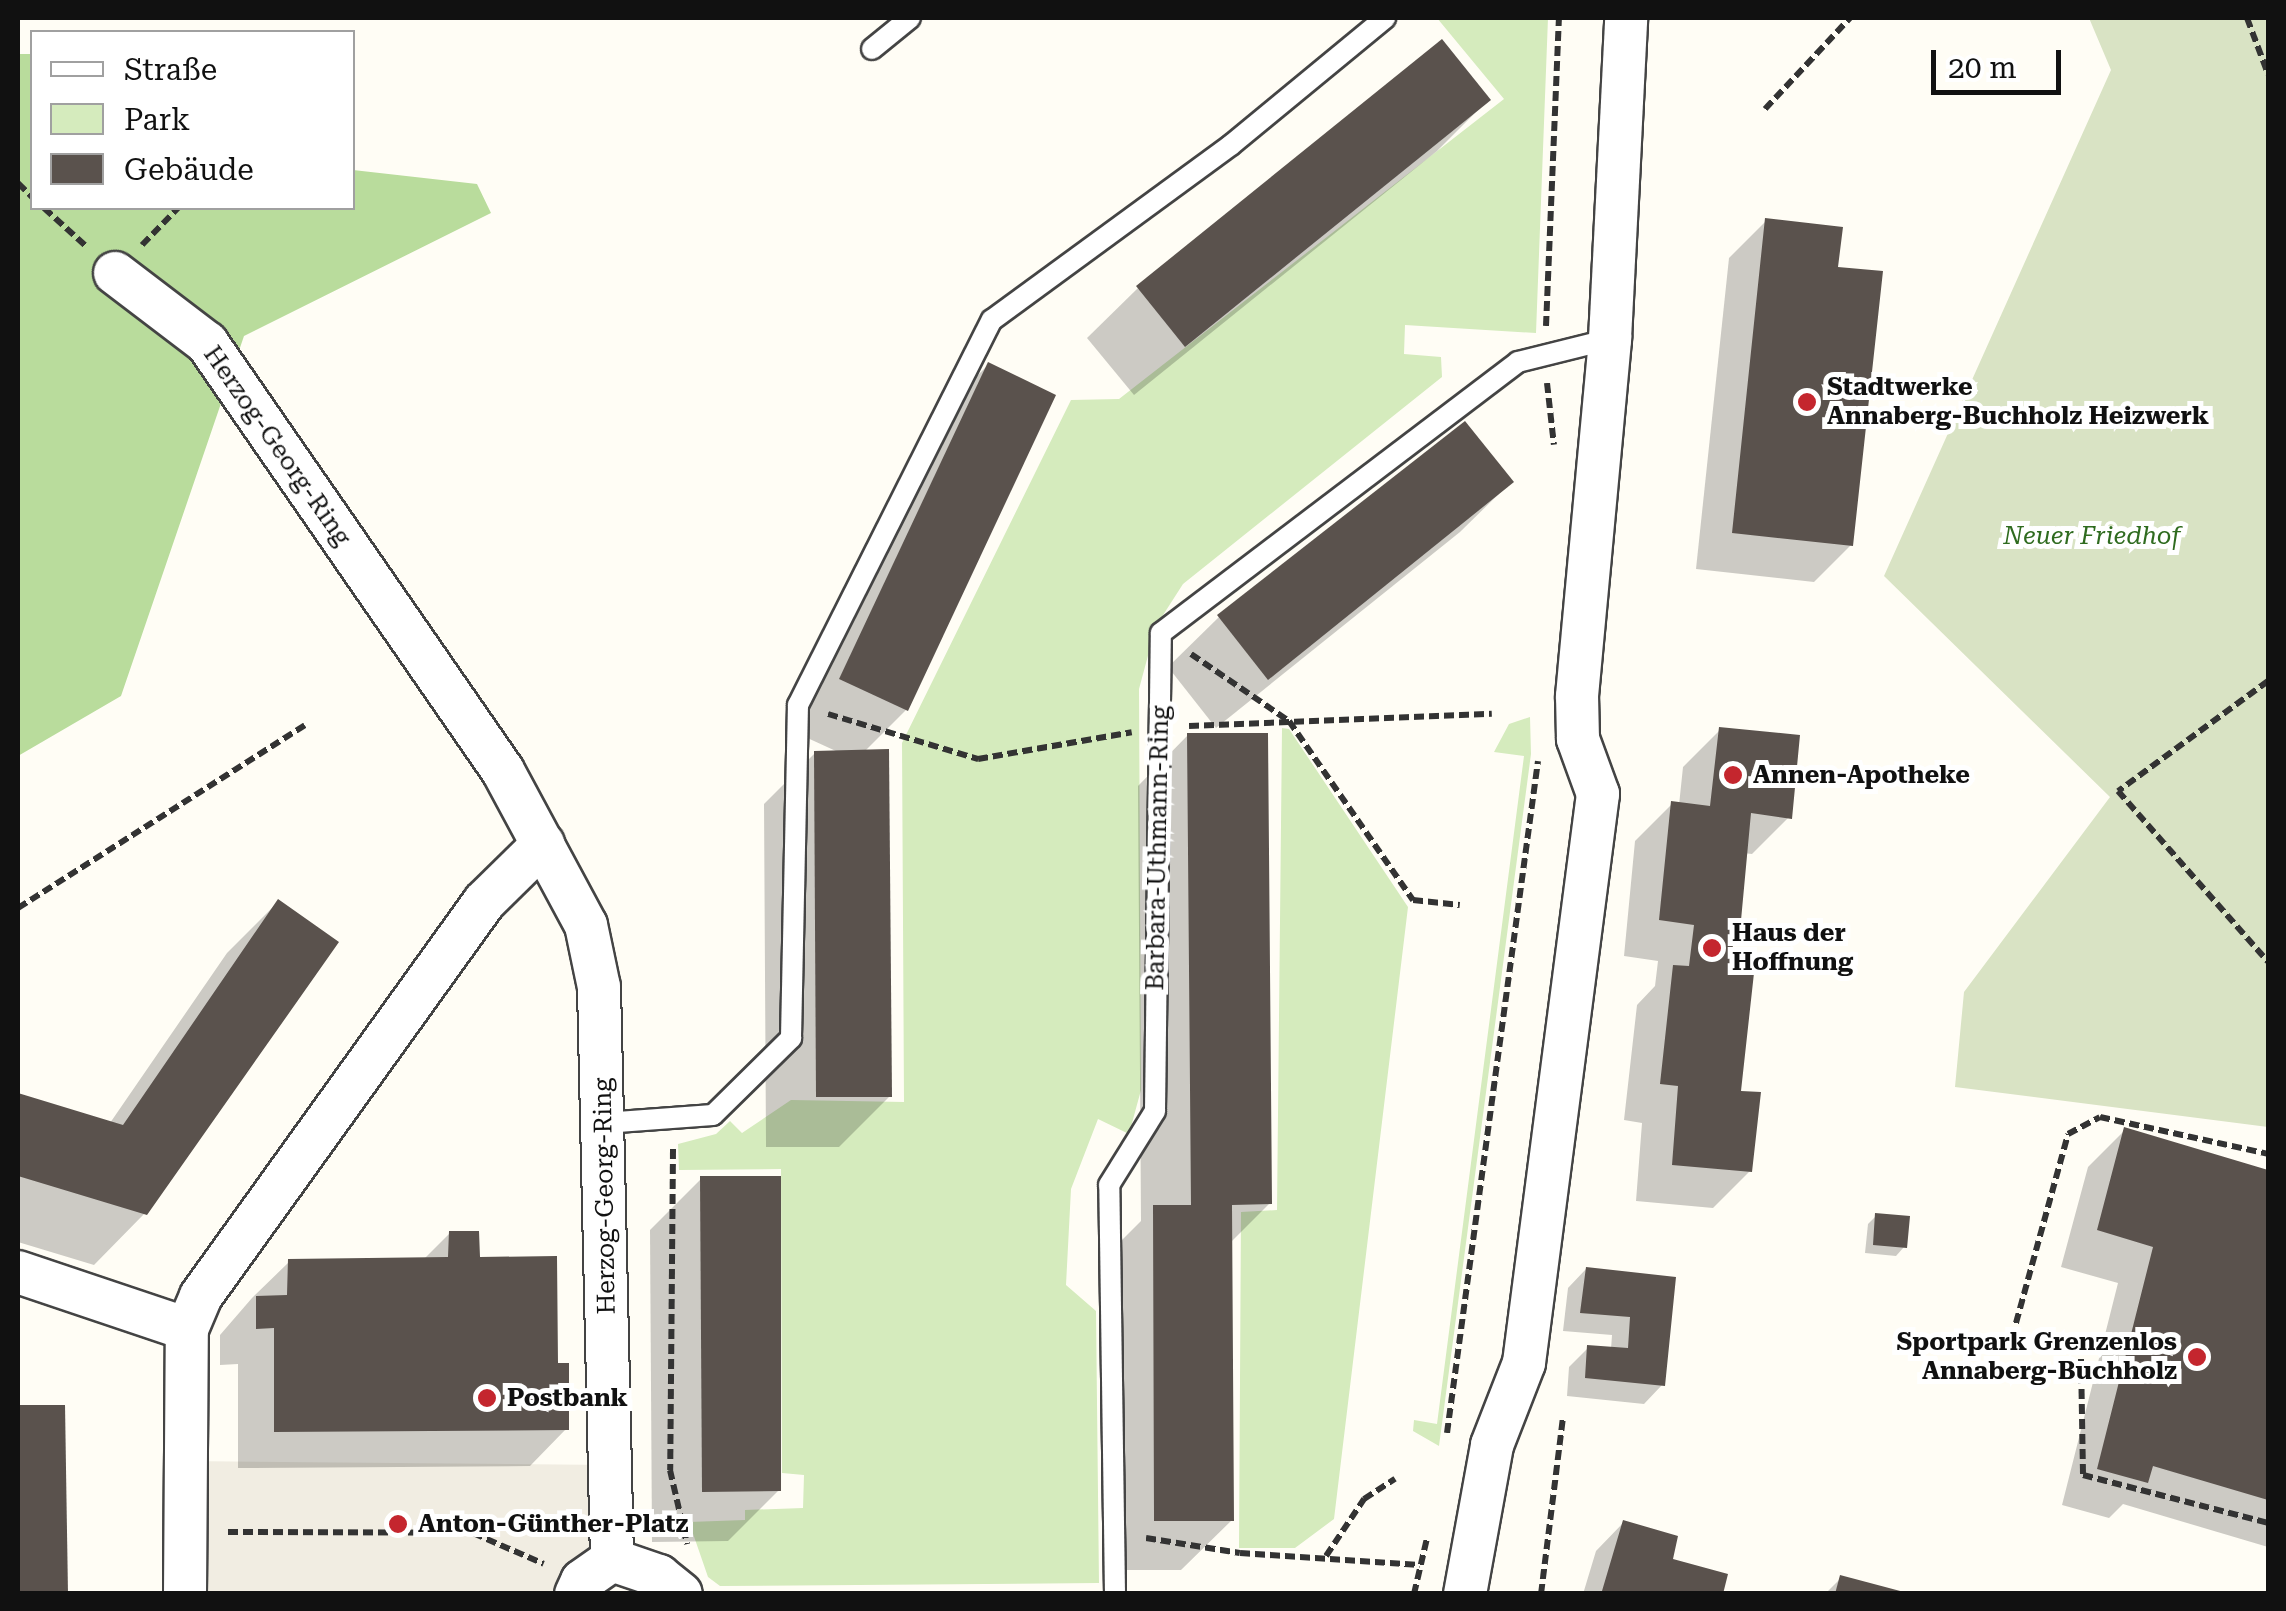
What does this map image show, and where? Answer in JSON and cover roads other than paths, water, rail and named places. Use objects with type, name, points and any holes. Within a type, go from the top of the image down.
[{"type":"street","points":[[1465,1594],[1492,1445],[1524,1364],[1598,794],[1578,738],[1577,696],[1610,339],[1626,18]]},
{"type":"street","name":"Herzog-Georg-Ring","points":[[115,274],[207,343],[475,728],[586,924],[599,987],[604,1123],[590,1578]]},
{"type":"street","points":[[185,1594],[187,1330],[201,1296],[484,902],[543,844]]},
{"type":"street","points":[[18,1272],[187,1330]]},
{"type":"street","points":[[590,1578],[686,1576]]},
{"type":"lane","points":[[872,48],[910,18]]},
{"type":"lane","points":[[604,1123],[673,1122],[713,1116],[792,1038],[798,704],[992,320],[1231,144],[1386,18]]},
{"type":"lane","name":"Barbara-Uthmann-Ring","points":[[1115,1594],[1109,1185],[1155,1111],[1161,633],[1518,362],[1545,360],[1610,339]]},
{"type":"place","name":"Stadtwerke Annaberg-Buchholz Heizwerk","points":[[1807,402]]},
{"type":"place","name":"Annen-Apotheke","points":[[1733,775]]},
{"type":"place","name":"Haus der Hoffnung","points":[[1712,948]]},
{"type":"place","name":"Sportpark Grenzenlos Annaberg-Buchholz","points":[[2197,1357]]},
{"type":"place","name":"Postbank","points":[[487,1398]]},
{"type":"place","name":"Anton-Günther-Platz","points":[[398,1524]]},
{"type":"park label","name":"Neuer Friedhof","points":[[2092,536]]}]
